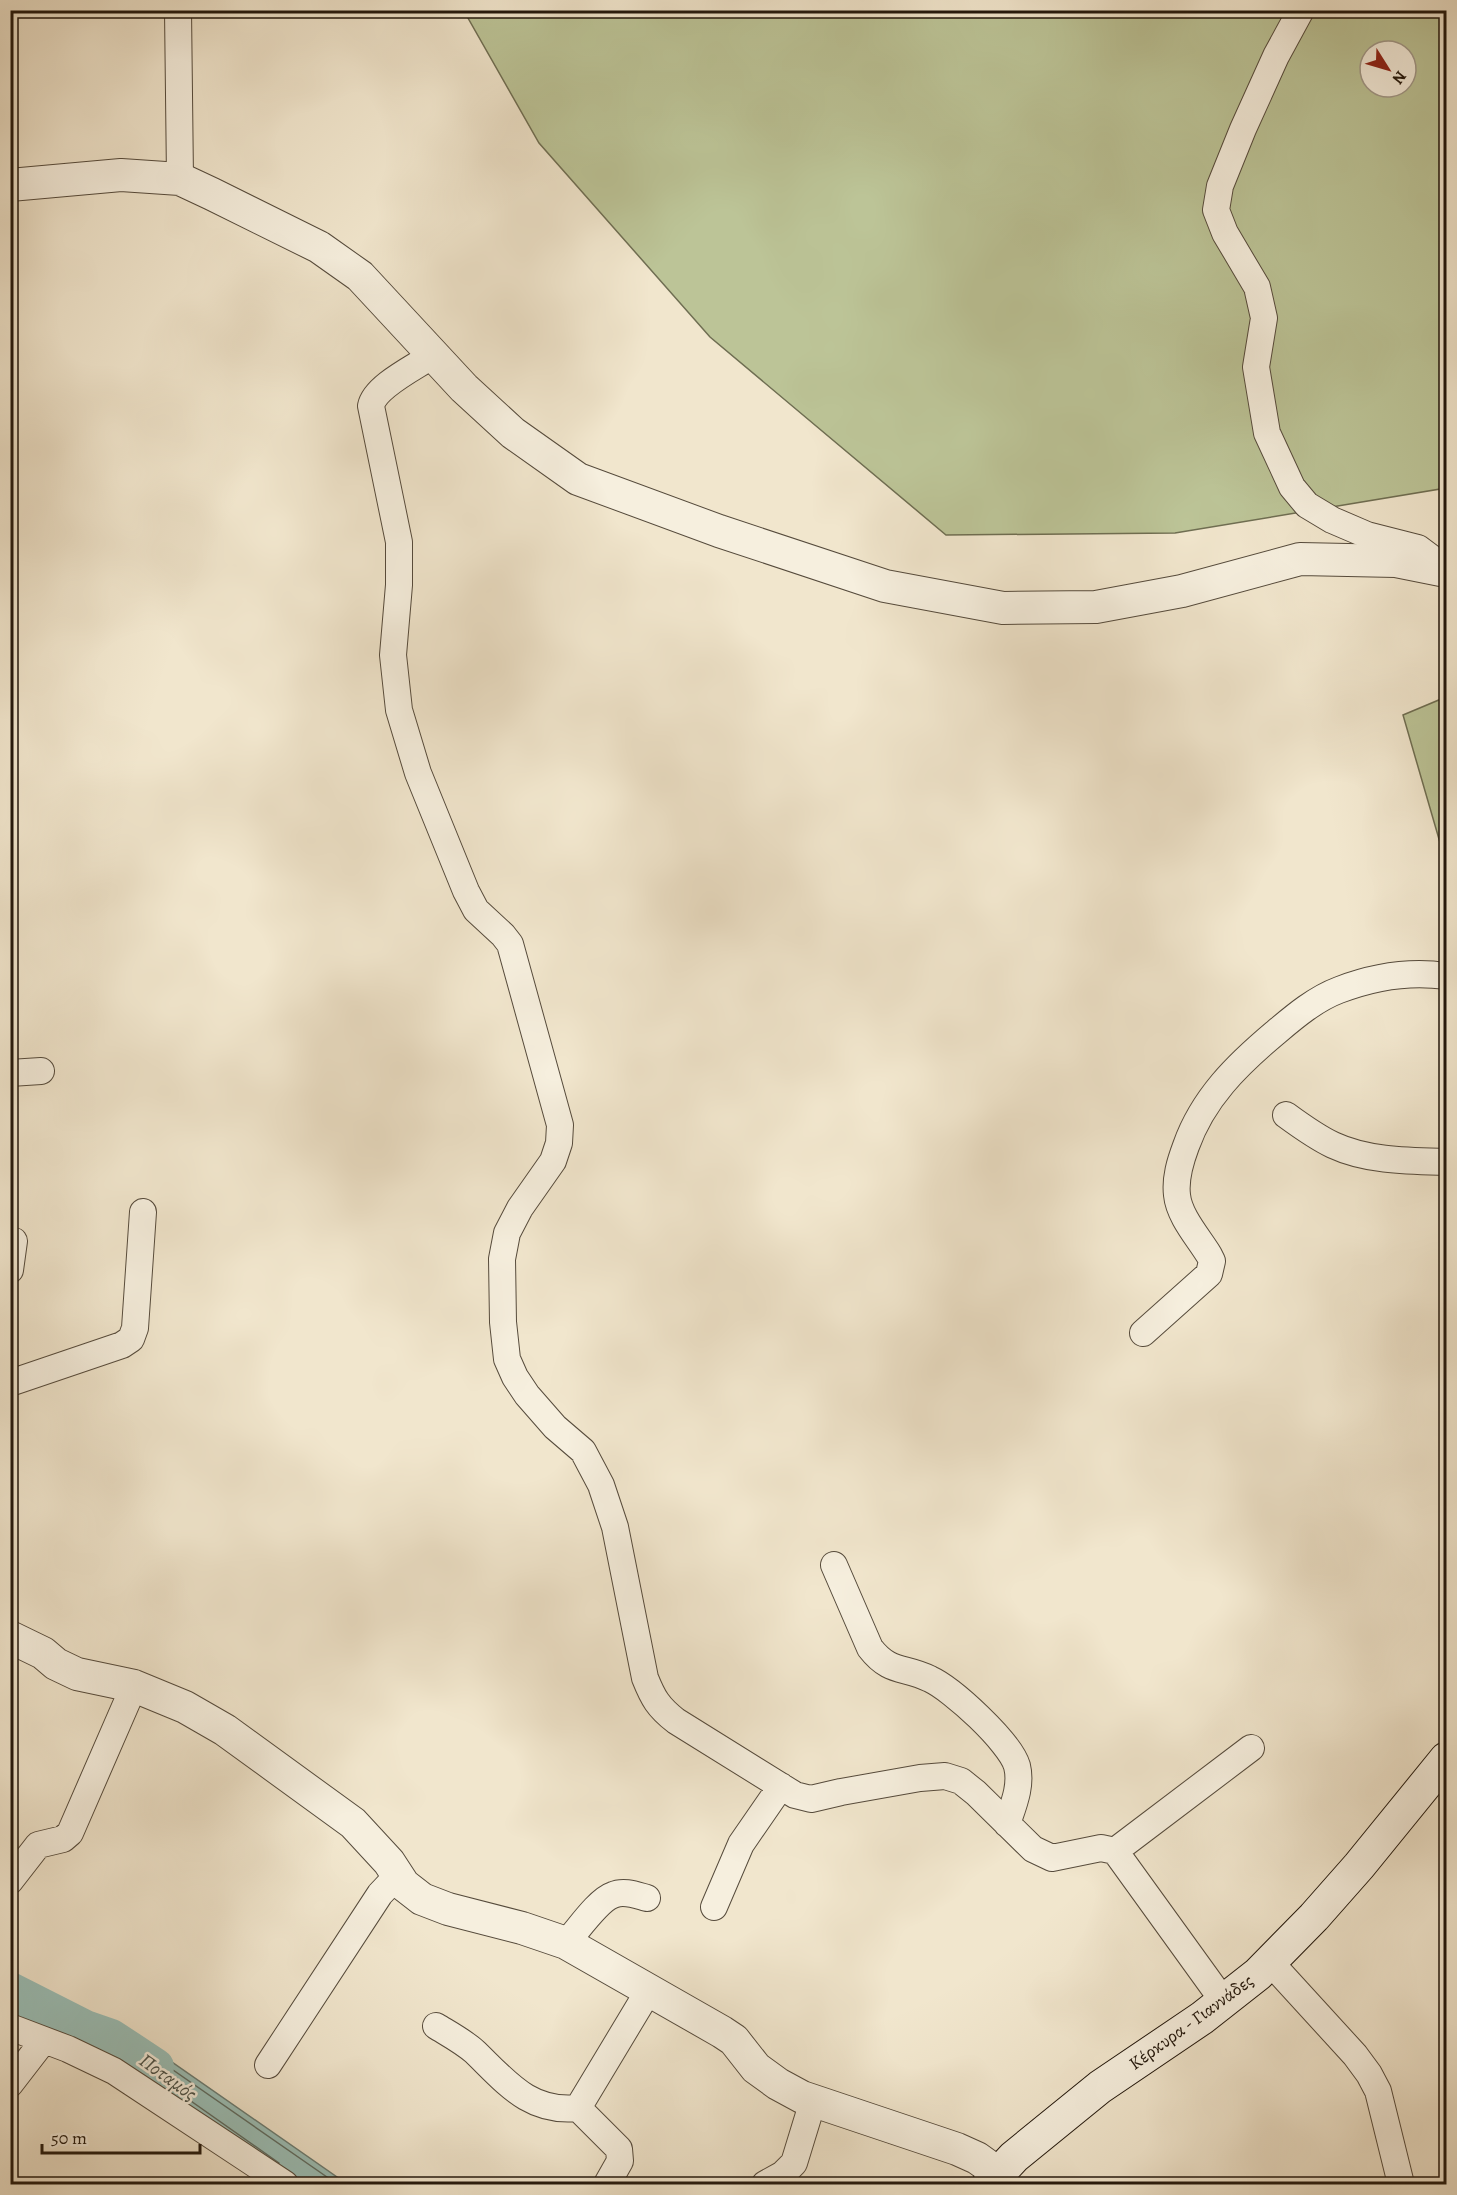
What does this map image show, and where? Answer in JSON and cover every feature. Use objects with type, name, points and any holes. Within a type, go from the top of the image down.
[{"type":"main road","name":"Κέρκυρα - Γιαννάδες","points":[[994,2179],[1031,2143],[1100,2087],[1224,2002],[1270,1962],[1359,1866],[1446,1760]]},
{"type":"street","points":[[178,10],[180,179]]},
{"type":"street","points":[[1301,10],[1276,56],[1243,129],[1220,186],[1216,210],[1225,233],[1257,286],[1264,318],[1256,367],[1267,433],[1292,487],[1307,505],[1332,520],[1367,535],[1418,548],[1442,570]]},
{"type":"street","points":[[10,185],[121,175],[180,179],[319,247],[360,276],[464,388],[513,433],[578,479],[708,528],[885,586],[1003,608],[1096,607],[1182,591],[1300,559],[1396,561],[1442,570]]},
{"type":"street","points":[[433,355],[380,389],[370,406],[399,542],[399,585],[393,655],[399,710],[418,772],[466,891],[476,910],[510,944],[560,1125],[559,1143],[553,1161],[520,1208],[507,1233],[502,1259],[503,1322],[507,1359],[527,1395],[555,1427],[583,1451],[601,1485],[615,1527],[645,1678],[652,1697],[660,1709],[675,1721],[795,1795],[811,1799],[920,1778],[945,1776],[961,1781],[1033,1849],[1052,1858],[1101,1848],[1116,1851],[1224,2002]]},
{"type":"street","points":[[1143,1333],[1209,1274],[1212,1261],[1179,1204],[1177,1192],[1179,1165],[1193,1124],[1209,1099],[1241,1061],[1300,1011],[1338,990],[1388,976],[1429,974],[1446,976]]},
{"type":"street","points":[[10,1073],[40,1071]]},
{"type":"street","points":[[1286,1115],[1334,1146],[1366,1156],[1446,1162]]},
{"type":"street","points":[[10,1383],[122,1345],[131,1339],[135,1328],[143,1212]]},
{"type":"street","points":[[10,1270],[14,1241]]},
{"type":"street","points":[[834,1565],[870,1648],[878,1659],[895,1669],[927,1677],[945,1687],[1009,1752],[1016,1764],[1019,1779],[1017,1797],[1007,1824]]},
{"type":"street","points":[[10,1637],[76,1674],[134,1686],[185,1707],[225,1730],[353,1822],[389,1862],[397,1876],[411,1892],[422,1899],[448,1909],[522,1928],[566,1943],[734,2040],[756,2068],[778,2084],[813,2101],[957,2149],[977,2158],[994,2179]]},
{"type":"street","points":[[10,1881],[38,1845],[58,1840],[70,1833],[134,1686]]},
{"type":"street","points":[[1116,1851],[1251,1748]]},
{"type":"street","points":[[714,1907],[741,1844],[781,1786]]},
{"type":"street","points":[[267,2065],[380,1894],[397,1876]]},
{"type":"street","points":[[566,1943],[613,1894],[626,1893],[647,1898]]},
{"type":"street","points":[[1270,1962],[1355,2055],[1369,2074],[1378,2091],[1401,2184]]},
{"type":"street","points":[[578,2108],[649,1990]]},
{"type":"street","points":[[436,2026],[464,2043],[496,2074],[533,2101],[547,2108],[560,2110],[578,2108]]},
{"type":"street","points":[[10,2027],[114,2071],[285,2184]]},
{"type":"street","points":[[10,2084],[44,2040]]},
{"type":"street","points":[[765,2184],[783,2174],[794,2163],[813,2101]]},
{"type":"street","points":[[578,2108],[619,2149],[620,2161],[607,2184]]},
{"type":"green space","points":[[464,11],[1446,11],[1446,488],[1175,533],[946,535],[710,337],[539,143]]},
{"type":"green space","points":[[1446,697],[1446,844],[1441,846],[1403,715]]},
{"type":"water","points":[[126,2030],[347,2184],[299,2184],[122,2060],[111,2038]]},
{"type":"waterway","name":"Ποταμός","points":[[10,1991],[85,2029],[111,2038],[155,2067]]}]
